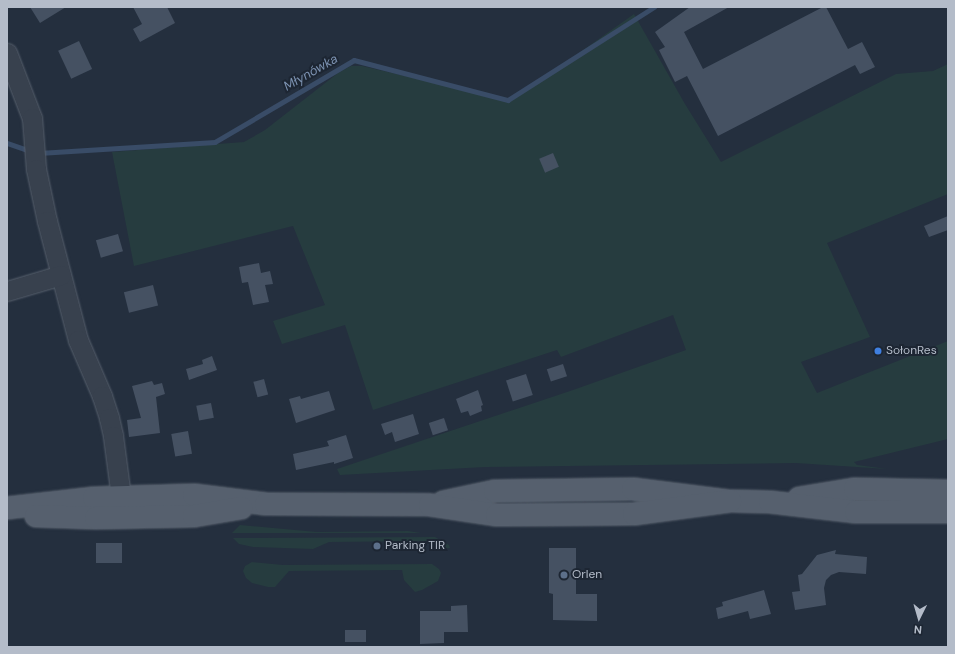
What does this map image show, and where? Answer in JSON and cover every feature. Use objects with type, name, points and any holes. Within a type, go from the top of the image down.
[{"type":"main road","points":[[770,502],[855,490],[948,491]]},
{"type":"main road","points":[[7,508],[121,497],[194,495],[266,504],[430,505],[496,515],[634,514],[730,502],[770,502],[856,512],[948,512]]},
{"type":"main road","points":[[7,514],[96,518],[194,516],[266,504]]},
{"type":"street","points":[[7,53],[32,118],[36,169],[78,340],[102,396],[109,418],[113,436],[121,497]]},
{"type":"street","points":[[7,291],[61,275]]},
{"type":"green space","points":[[634,14],[685,104],[721,162],[896,74],[933,71],[948,64],[948,194],[827,243],[870,337],[801,362],[817,393],[948,341],[948,439],[854,462],[857,465],[887,469],[796,463],[485,467],[340,475],[337,469],[573,390],[686,350],[673,315],[561,357],[557,350],[373,410],[345,325],[282,344],[273,321],[325,305],[293,226],[134,266],[112,152],[244,142],[265,130],[338,73],[351,66],[362,66],[491,96],[508,98],[521,94]]},
{"type":"green space","points":[[240,525],[317,532],[408,531],[421,533],[232,533]]},
{"type":"green space","points":[[435,537],[449,545],[450,548],[437,549],[428,541],[329,542],[313,549],[253,547],[239,544],[233,538]]},
{"type":"green space","points":[[252,562],[283,565],[432,564],[439,569],[441,573],[438,581],[422,590],[415,592],[404,580],[402,570],[289,571],[275,587],[268,587],[252,583],[246,578],[243,571],[245,566]]},
{"type":"building","points":[[30,7],[66,7],[40,23]]},
{"type":"building","points":[[133,7],[167,7],[175,23],[140,42],[133,29],[142,24]]},
{"type":"building","points":[[690,7],[729,7],[684,32],[703,69],[823,7],[826,7],[848,49],[862,42],[875,67],[860,74],[855,65],[718,136],[687,76],[675,82],[659,50],[665,47],[655,32]]},
{"type":"building","points":[[79,41],[92,69],[71,79],[58,51]]},
{"type":"building","points":[[553,153],[559,167],[545,173],[539,159]]},
{"type":"building","points":[[948,216],[948,230],[929,237],[924,226]]},
{"type":"building","points":[[118,234],[123,251],[101,258],[96,240]]},
{"type":"building","points":[[259,263],[261,273],[270,271],[273,284],[265,285],[269,302],[253,305],[248,282],[242,283],[239,267]]},
{"type":"building","points":[[153,285],[158,305],[129,313],[124,292]]},
{"type":"building","points":[[212,356],[217,370],[189,380],[186,369],[203,364],[202,360]]},
{"type":"building","points":[[563,364],[567,376],[551,382],[547,369]]},
{"type":"building","points":[[526,374],[533,395],[513,401],[506,380]]},
{"type":"building","points":[[264,379],[268,394],[258,397],[253,382]]},
{"type":"building","points":[[152,381],[154,385],[162,383],[165,394],[156,397],[160,433],[129,437],[127,420],[141,418],[132,386]]},
{"type":"building","points":[[478,390],[483,405],[481,406],[482,411],[470,416],[468,411],[461,413],[456,399]]},
{"type":"building","points":[[329,391],[335,410],[296,423],[289,399],[300,396],[301,399]]},
{"type":"building","points":[[211,403],[214,418],[199,421],[196,406]]},
{"type":"building","points":[[413,414],[419,434],[395,442],[392,432],[385,435],[381,424]]},
{"type":"building","points":[[444,418],[448,430],[433,435],[429,423]]},
{"type":"building","points":[[188,431],[192,454],[175,457],[171,434]]},
{"type":"building","points":[[346,435],[353,458],[334,464],[334,462],[296,470],[293,454],[329,446],[327,441]]},
{"type":"building","points":[[96,543],[122,543],[122,563],[96,563]]},
{"type":"building","points":[[549,548],[576,548],[576,594],[597,594],[597,621],[553,620],[553,594],[549,593]]},
{"type":"building","points":[[836,550],[835,554],[867,557],[866,574],[839,572],[831,575],[826,580],[824,588],[826,605],[795,610],[792,592],[800,591],[798,575],[802,574],[817,555]]},
{"type":"building","points":[[764,590],[771,614],[750,619],[748,611],[718,619],[716,608],[723,606],[722,602]]},
{"type":"building","points":[[467,605],[468,632],[444,632],[444,643],[420,644],[420,611],[451,611],[451,606]]},
{"type":"building","points":[[345,630],[366,630],[366,642],[345,642]]},
{"type":"waterway","name":"Młynówka","points":[[39,153],[215,142],[354,60],[508,100],[654,7]]},
{"type":"waterway","name":"Młynówka","points":[[7,143],[30,151]]},
{"type":"place","name":"SołonRes","points":[[878,351]]},
{"type":"place","name":"Parking TIR","points":[[377,546]]},
{"type":"place","name":"Orlen","points":[[564,575]]}]
